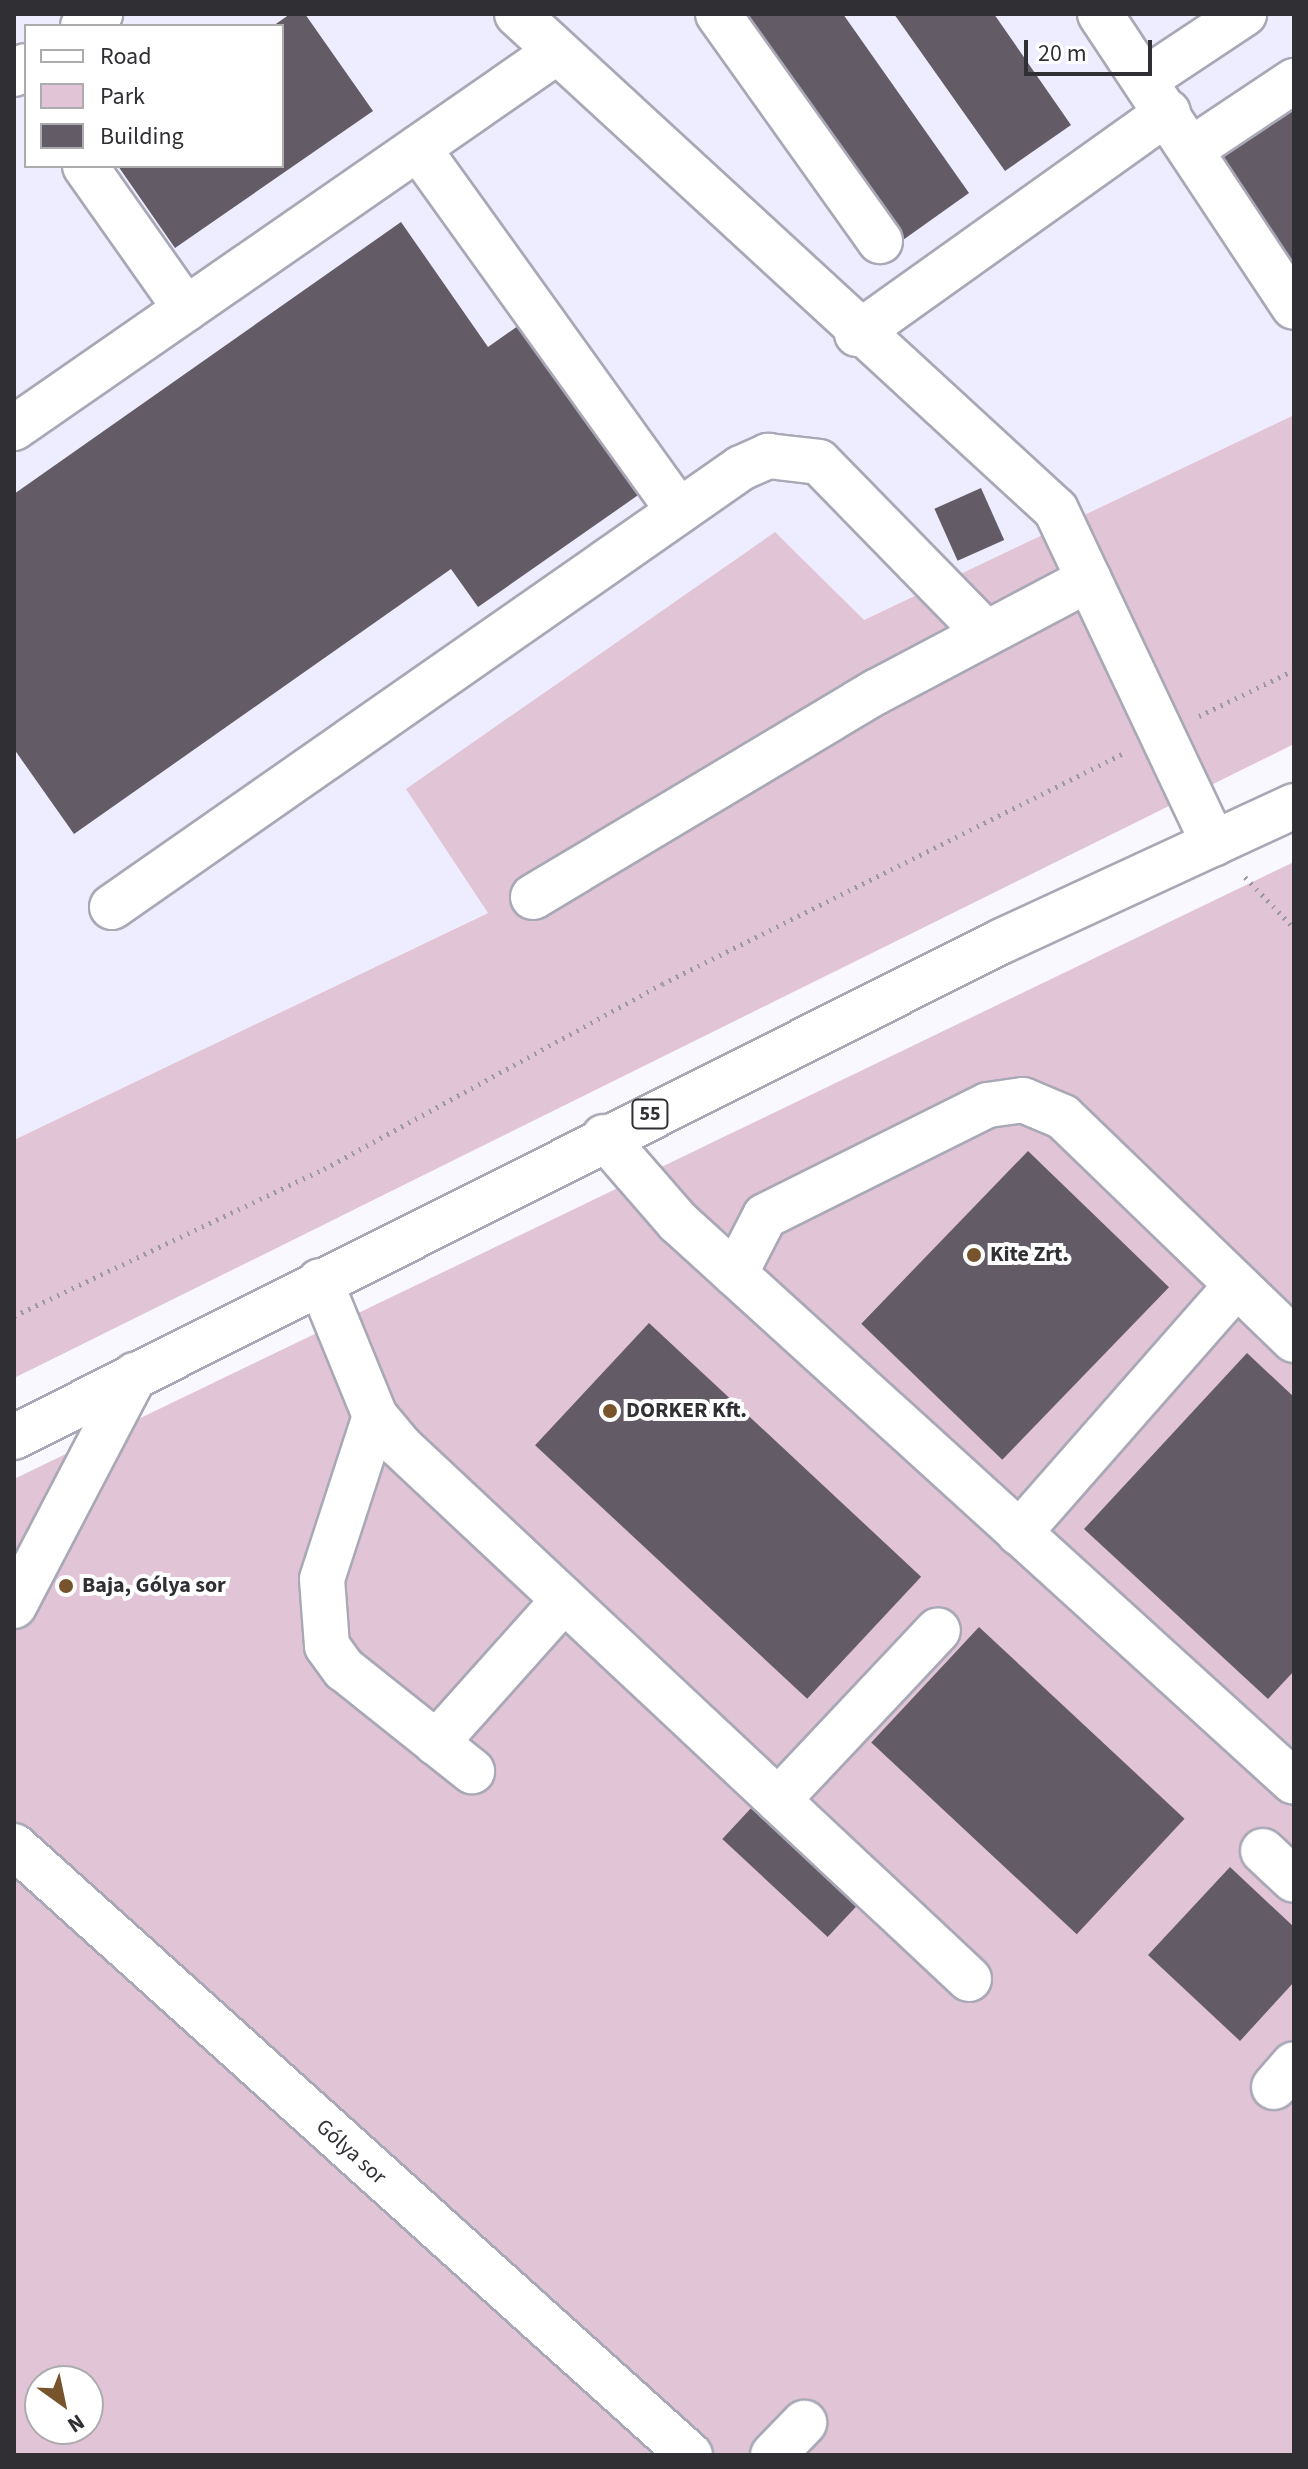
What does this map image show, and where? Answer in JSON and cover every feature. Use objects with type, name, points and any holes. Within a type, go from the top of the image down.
[{"type":"main road","points":[[517,14],[857,334],[1056,510],[1214,844]]},
{"type":"main road","points":[[718,14],[880,241]]},
{"type":"main road","points":[[1100,14],[1294,307]]},
{"type":"main road","points":[[857,334],[1157,96],[1244,14]]},
{"type":"main road","points":[[14,428],[555,53]]},
{"type":"main road","points":[[1192,149],[1294,81]]},
{"type":"main road","points":[[418,148],[679,511]]},
{"type":"main road","points":[[86,168],[186,309]]},
{"type":"main road","points":[[112,907],[679,511],[768,456],[819,462],[985,632]]},
{"type":"main road","points":[[533,897],[985,632],[1089,579]]},
{"type":"main road","name":"55","points":[[14,1437],[604,1137],[1294,806]]},
{"type":"main road","points":[[735,1274],[765,1216],[988,1105],[1023,1100],[1063,1117],[1294,1340]]},
{"type":"main road","points":[[604,1137],[678,1222],[1019,1533],[1292,1776]]},
{"type":"main road","points":[[320,1281],[375,1416],[564,1600],[969,1979]]},
{"type":"main road","points":[[1019,1533],[1236,1286]]},
{"type":"main road","points":[[14,1606],[135,1375]]},
{"type":"main road","points":[[375,1416],[322,1579],[322,1617],[327,1646],[344,1669],[472,1771]]},
{"type":"main road","points":[[436,1743],[564,1600]]},
{"type":"main road","points":[[778,1800],[938,1630]]},
{"type":"main road","name":"Gólya sor","points":[[14,1846],[690,2455]]},
{"type":"main road","points":[[773,2455],[804,2423]]},
{"type":"path","points":[[14,1316],[324,1169],[662,984],[1294,670]]},
{"type":"path","points":[[1214,844],[1294,928]]},
{"type":"shaded area","points":[[14,14],[1294,14],[1294,415],[863,620],[775,532],[407,789],[489,912],[14,1140]]},
{"type":"green space","points":[[1294,415],[1294,744],[14,1378],[14,1140],[488,913],[406,789],[775,532],[864,620]]},
{"type":"green space","points":[[1294,862],[1294,2455],[14,2455],[14,1479]]},
{"type":"building","points":[[290,14],[305,14],[373,111],[175,248],[119,168],[284,168],[284,24],[276,24]]},
{"type":"building","points":[[745,14],[843,14],[969,193],[903,240]]},
{"type":"building","points":[[894,14],[994,14],[1071,125],[1005,171]]},
{"type":"building","points":[[1294,108],[1294,266],[1221,158]]},
{"type":"building","points":[[401,222],[488,347],[525,321],[644,491],[478,607],[451,569],[74,834],[14,749],[14,494]]},
{"type":"building","points":[[981,488],[1004,540],[958,561],[934,509]]},
{"type":"building","points":[[1028,1151],[1169,1287],[1002,1460],[861,1324]]},
{"type":"building","points":[[649,1323],[921,1577],[807,1699],[535,1445]]},
{"type":"building","points":[[1247,1353],[1294,1397],[1294,1671],[1268,1699],[1084,1529]]},
{"type":"building","points":[[979,1627],[1185,1819],[1077,1934],[871,1743]]},
{"type":"building","points":[[753,1806],[858,1904],[828,1937],[722,1839]]},
{"type":"building","points":[[1230,1867],[1294,1927],[1294,1982],[1240,2041],[1148,1955]]},
{"type":"place","name":"Kite Zrt.","points":[[974,1255]]},
{"type":"place","name":"DORKER Kft.","points":[[610,1411]]},
{"type":"place","name":"Baja, Gólya sor","points":[[66,1586]]}]
